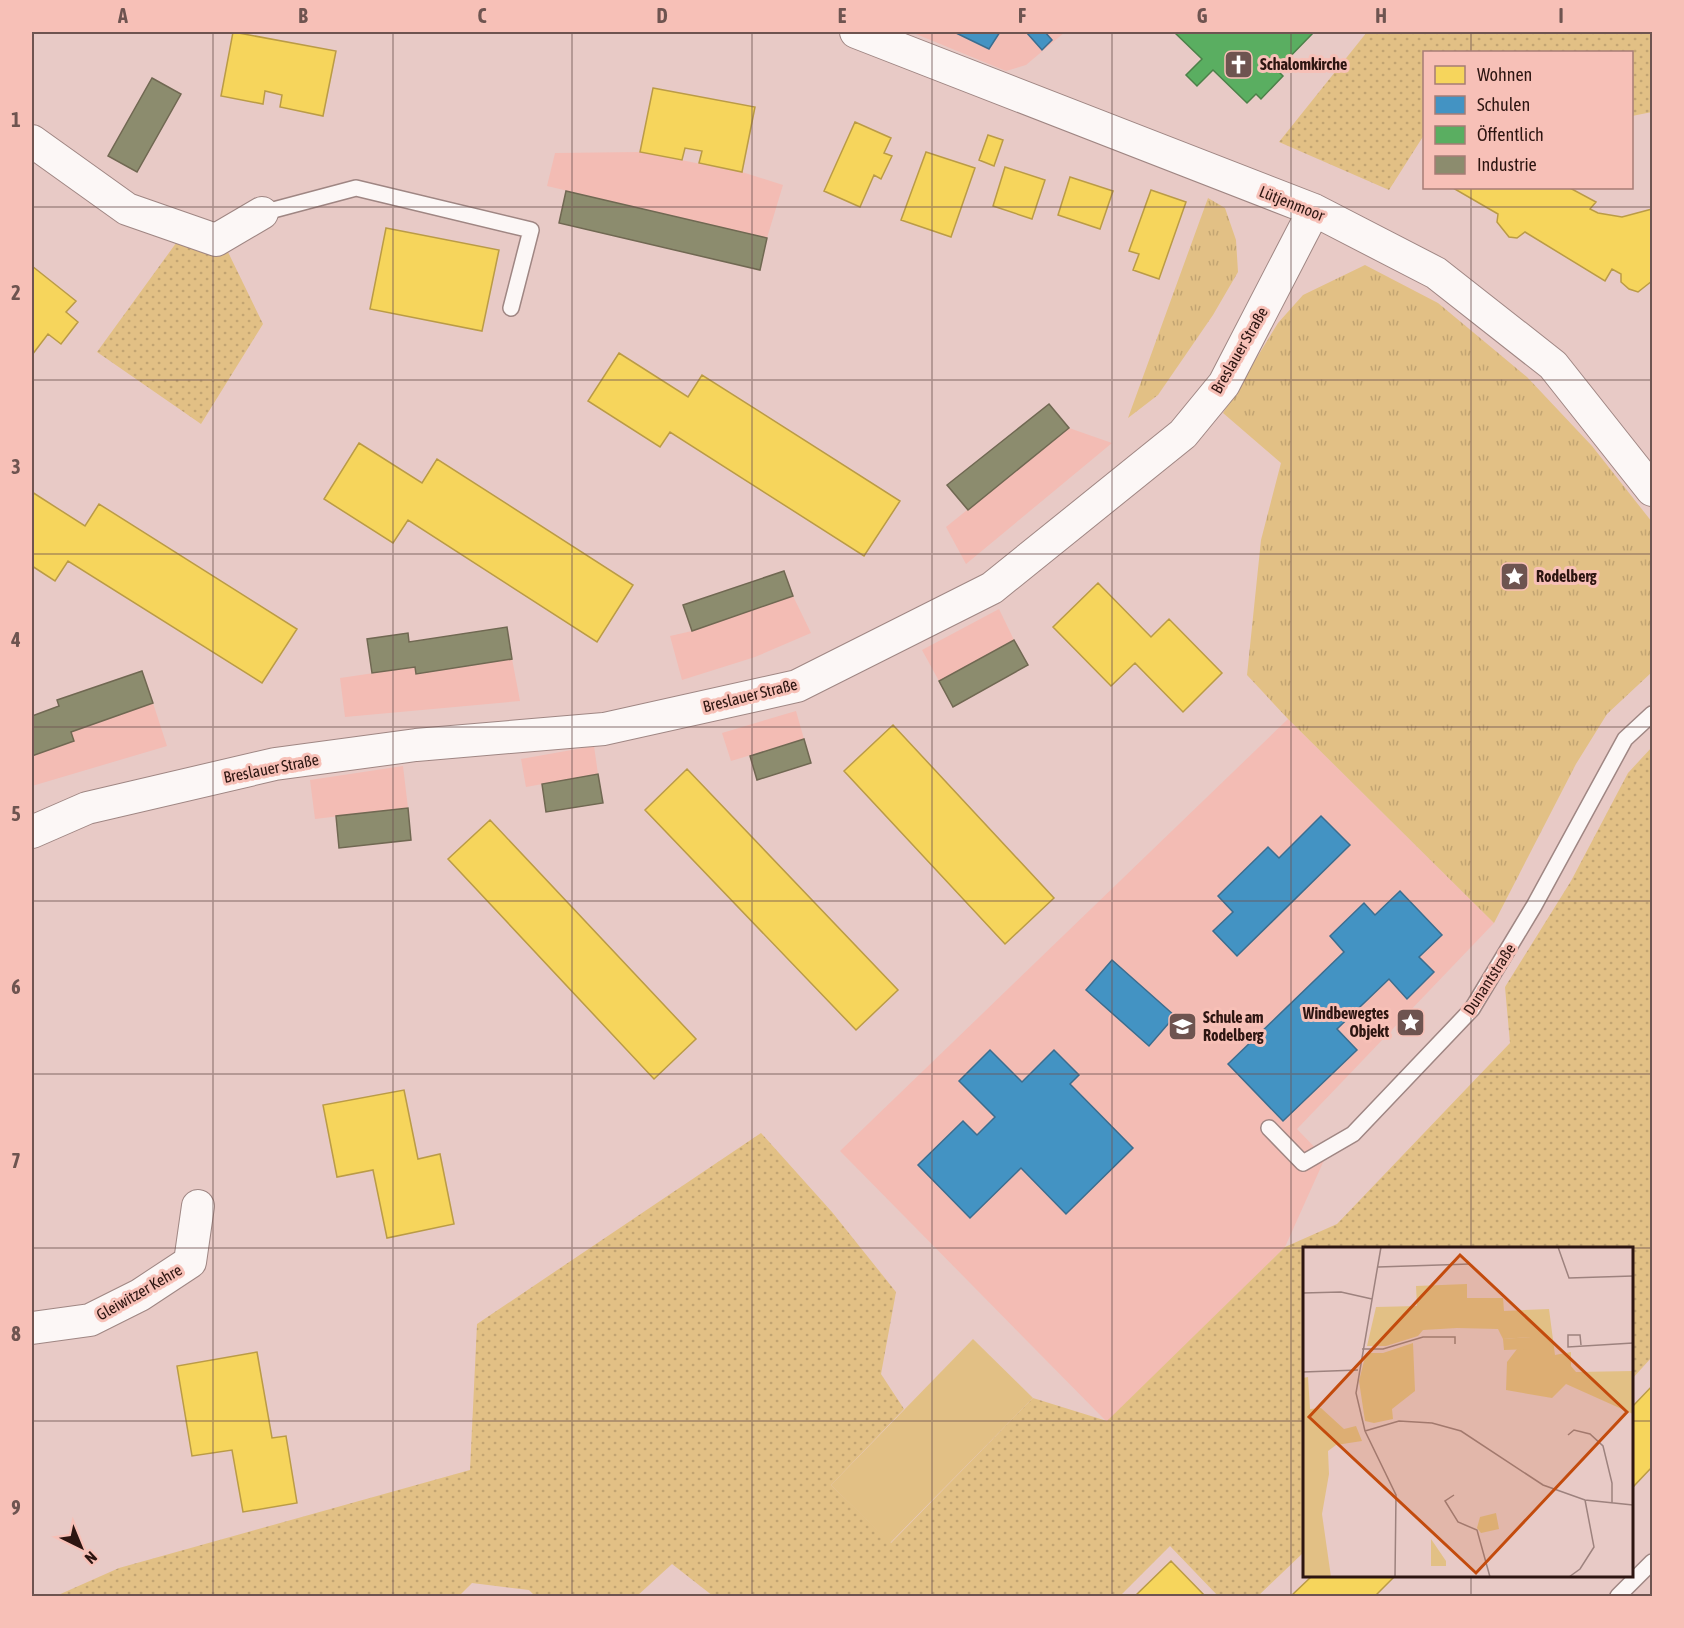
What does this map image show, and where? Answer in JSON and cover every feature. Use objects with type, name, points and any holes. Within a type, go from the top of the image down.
[{"type":"street","name":"Lütjenmoor","points":[[856,32],[1314,210],[1436,273],[1553,365],[1653,490]]},
{"type":"street","points":[[32,141],[127,209],[216,240],[262,213]]},
{"type":"street","name":"Breslauer Straße","points":[[32,832],[87,808],[275,764],[416,745],[604,729],[797,686],[992,588],[1183,434],[1224,384],[1314,210]]},
{"type":"street","name":"Gleiwitzer Kehre","points":[[32,1328],[90,1320],[140,1295],[190,1262],[198,1206]]},
{"type":"lane","points":[[262,213],[356,188],[531,230],[511,308]]},
{"type":"lane","name":"Dunantstraße","points":[[1269,1128],[1303,1163],[1353,1134],[1472,1009],[1534,906],[1625,739],[1653,714]]},
{"type":"lane","points":[[1618,1596],[1653,1562]]},
{"type":"shaded area","points":[[911,32],[1065,32],[1026,65],[1006,71]]},
{"type":"shaded area","points":[[640,152],[742,172],[783,185],[767,238],[547,186],[555,153]]},
{"type":"shaded area","points":[[1069,428],[1112,443],[966,564],[946,527]]},
{"type":"shaded area","points":[[793,596],[811,633],[755,657],[682,680],[670,636],[692,631]]},
{"type":"shaded area","points":[[999,609],[1014,640],[939,681],[922,650]]},
{"type":"shaded area","points":[[512,659],[520,701],[345,717],[340,678],[415,667],[417,674]]},
{"type":"shaded area","points":[[153,703],[167,746],[32,786],[32,756],[73,741],[71,732]]},
{"type":"shaded area","points":[[796,711],[804,739],[731,761],[722,733]]},
{"type":"shaded area","name":"Schule am Rodelberg","points":[[1288,719],[1494,923],[1297,1129],[1325,1158],[1285,1247],[1107,1422],[840,1151]]},
{"type":"shaded area","points":[[594,746],[598,774],[526,787],[521,759]]},
{"type":"shaded area","points":[[403,766],[408,808],[315,819],[310,780]]},
{"type":"green space","points":[[1367,32],[1652,32],[1652,112],[1633,116],[1633,51],[1423,51],[1423,137],[1389,190],[1279,142]]},
{"type":"green space","points":[[1208,198],[1225,208],[1236,240],[1238,272],[1213,315],[1158,395],[1128,418]]},
{"type":"green space","points":[[179,239],[227,250],[263,324],[201,424],[97,352]]},
{"type":"green space","points":[[1365,265],[1438,303],[1527,377],[1592,446],[1652,522],[1652,672],[1607,714],[1576,764],[1494,923],[1288,719],[1247,675],[1261,540],[1281,463],[1223,413],[1278,323],[1303,295]]},
{"type":"green space","points":[[1652,747],[1652,1357],[1633,1378],[1633,1247],[1303,1247],[1303,1553],[1258,1596],[1218,1596],[1170,1546],[1120,1596],[713,1596],[672,1564],[637,1596],[535,1596],[529,1590],[472,1583],[459,1596],[56,1596],[119,1568],[470,1470],[477,1324],[761,1133],[832,1212],[896,1292],[881,1374],[904,1409],[831,1485],[891,1543],[1033,1398],[1107,1421],[1285,1247],[1337,1224],[1510,1043],[1505,987],[1571,881],[1628,773]]},
{"type":"green space","points":[[973,1339],[1033,1398],[890,1543],[831,1485]]},
{"type":"building: Wohnen","points":[[233,32],[336,51],[323,116],[280,107],[282,95],[265,91],[263,104],[221,96]]},
{"type":"building: Wohnen","points":[[653,88],[755,107],[742,172],[699,163],[702,151],[685,148],[682,160],[640,152]]},
{"type":"building: Wohnen","points":[[855,122],[891,138],[884,153],[892,156],[881,179],[874,175],[860,207],[824,191]]},
{"type":"building: Wohnen","points":[[988,135],[1003,140],[994,166],[979,160]]},
{"type":"building: Wohnen","points":[[926,152],[975,168],[951,237],[901,220]]},
{"type":"building: Wohnen","points":[[1005,167],[1045,180],[1032,219],[993,206]]},
{"type":"building: Wohnen","points":[[1070,177],[1113,191],[1100,229],[1058,215]]},
{"type":"building: Wohnen","points":[[1455,189],[1572,189],[1596,202],[1590,209],[1598,213],[1622,217],[1652,209],[1652,281],[1638,292],[1629,289],[1621,282],[1621,274],[1612,269],[1605,281],[1525,232],[1517,238],[1509,237],[1497,222],[1498,214]]},
{"type":"building: Wohnen","points":[[1151,190],[1186,202],[1159,279],[1133,270],[1139,254],[1129,251]]},
{"type":"building: Wohnen","points":[[386,228],[499,250],[482,331],[370,309]]},
{"type":"building: Wohnen","points":[[32,266],[76,301],[66,312],[78,322],[61,344],[48,334],[32,355]]},
{"type":"building: Wohnen","points":[[619,353],[688,397],[702,375],[900,501],[864,556],[670,432],[660,447],[588,401]]},
{"type":"building: Wohnen","points":[[359,443],[422,483],[437,459],[633,585],[597,642],[408,520],[393,543],[324,499]]},
{"type":"building: Wohnen","points":[[32,492],[85,526],[99,504],[297,629],[262,683],[68,561],[55,581],[32,566]]},
{"type":"building: Wohnen","points":[[1098,583],[1151,637],[1169,619],[1222,673],[1183,712],[1135,663],[1111,686],[1053,627]]},
{"type":"building: Wohnen","points":[[893,725],[1054,898],[1005,944],[844,771]]},
{"type":"building: Wohnen","points":[[687,769],[898,990],[856,1030],[645,810]]},
{"type":"building: Wohnen","points":[[490,820],[696,1039],[654,1079],[448,859]]},
{"type":"building: Wohnen","points":[[404,1090],[418,1159],[440,1154],[454,1224],[387,1238],[373,1170],[337,1177],[323,1105]]},
{"type":"building: Wohnen","points":[[257,1352],[272,1438],[286,1436],[297,1503],[243,1512],[232,1450],[192,1456],[177,1366]]},
{"type":"building: Wohnen","points":[[1652,1386],[1652,1467],[1633,1487],[1633,1406]]},
{"type":"building: Wohnen","points":[[1171,1561],[1205,1596],[1135,1596]]},
{"type":"building: Wohnen","points":[[1311,1577],[1394,1577],[1375,1596],[1291,1596]]},
{"type":"building: Schulen","points":[[954,32],[1000,32],[989,49]]},
{"type":"building: Schulen","points":[[1026,32],[1045,32],[1052,40],[1042,50]]},
{"type":"building: Schulen","points":[[1321,816],[1350,845],[1237,956],[1213,931],[1233,912],[1218,896],[1268,847],[1279,858]]},
{"type":"building: Schulen","points":[[1400,891],[1442,935],[1419,957],[1434,972],[1407,999],[1389,979],[1337,1029],[1357,1050],[1283,1121],[1228,1064],[1344,952],[1330,936],[1364,903],[1375,915]]},
{"type":"building: Schulen","points":[[1112,960],[1175,1016],[1149,1046],[1086,990]]},
{"type":"building: Schulen","points":[[990,1050],[1022,1082],[1054,1050],[1079,1075],[1070,1084],[1133,1148],[1066,1214],[1021,1168],[970,1218],[918,1165],[963,1121],[977,1135],[995,1117],[959,1081]]},
{"type":"building: Öffentlich","name":"Schalomkirche","points":[[1174,32],[1314,32],[1277,70],[1283,76],[1261,99],[1256,94],[1247,103],[1213,70],[1197,86],[1186,75],[1202,59]]},
{"type":"building: Industrie","points":[[152,78],[181,94],[137,172],[108,156]]},
{"type":"building: Industrie","points":[[566,191],[767,238],[760,270],[559,223]]},
{"type":"building: Industrie","points":[[1049,404],[1069,428],[968,510],[947,485]]},
{"type":"building: Industrie","points":[[784,571],[793,596],[692,631],[683,605]]},
{"type":"building: Industrie","points":[[507,627],[512,659],[416,674],[415,667],[372,673],[367,639],[408,633],[409,642]]},
{"type":"building: Industrie","points":[[1014,640],[1028,665],[953,707],[939,681]]},
{"type":"building: Industrie","points":[[142,671],[153,703],[71,732],[74,741],[32,756],[32,716],[59,706],[57,700]]},
{"type":"building: Industrie","points":[[804,739],[811,763],[757,780],[750,756]]},
{"type":"building: Industrie","points":[[598,774],[603,803],[546,812],[542,784]]},
{"type":"building: Industrie","points":[[408,808],[411,840],[339,848],[336,816]]},
{"type":"place","name":"Schalomkirche","points":[[1239,64]]},
{"type":"place","name":"Rodelberg","points":[[1515,576]]},
{"type":"place","name":"Windbewegtes Objekt","points":[[1410,1022]]},
{"type":"place","name":"Schule am Rodelberg","points":[[1182,1026]]}]
